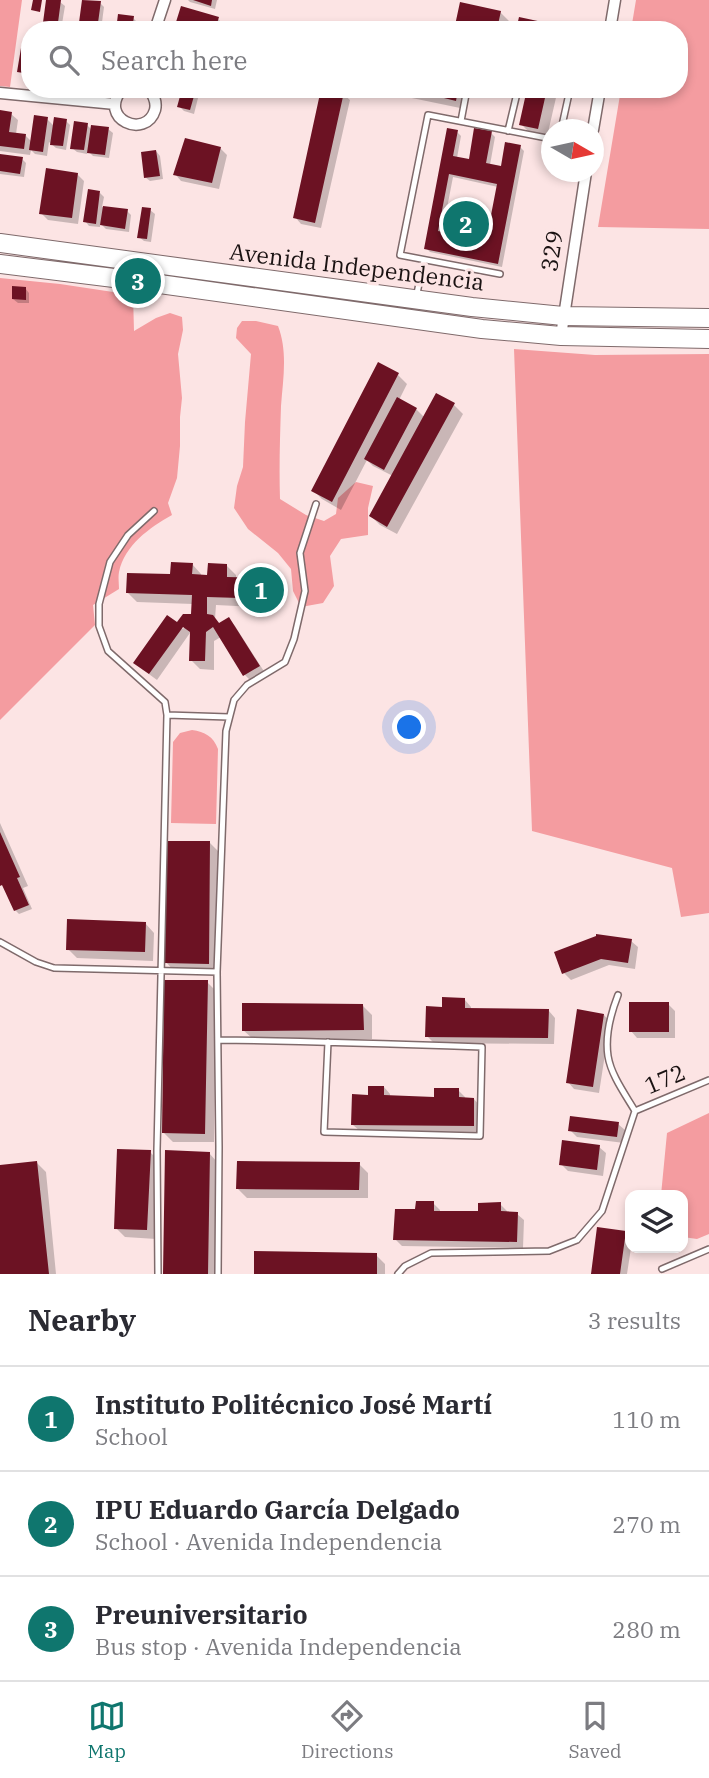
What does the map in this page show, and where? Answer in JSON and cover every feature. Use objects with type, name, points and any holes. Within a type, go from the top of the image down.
[{"type":"main road","name":"Avenida Independencia","points":[[0,243],[415,300],[563,316],[709,318]]},
{"type":"main road","name":"Avenida Independencia","points":[[0,264],[482,329],[561,337],[709,339]]},
{"type":"street","points":[[158,21],[165,0]]},
{"type":"street","points":[[612,21],[615,0]]},
{"type":"street","points":[[0,93],[21,95]]},
{"type":"street","points":[[52,98],[115,104]]},
{"type":"street","points":[[116,98],[116,111],[124,121],[136,125],[143,124],[153,115],[154,98]]},
{"type":"street","points":[[595,119],[598,98]]},
{"type":"street","name":"329","points":[[561,337],[584,182]]},
{"type":"lane","points":[[461,121],[465,98]]},
{"type":"lane","points":[[508,131],[516,98]]},
{"type":"lane","points":[[563,119],[568,98]]},
{"type":"lane","points":[[500,274],[400,255],[428,115],[541,137]]},
{"type":"lane","points":[[415,300],[424,260]]},
{"type":"lane","points":[[218,1274],[217,972],[224,744],[234,700],[247,685],[285,662],[294,639],[305,591],[300,553],[316,503]]},
{"type":"lane","points":[[154,511],[128,535],[110,562],[99,604],[99,626],[108,651],[158,694],[165,702],[167,715],[157,1150],[158,1274]]},
{"type":"lane","points":[[167,715],[229,717]]},
{"type":"lane","points":[[0,942],[36,962],[54,968],[217,972]]},
{"type":"lane","points":[[398,1274],[405,1266],[431,1253],[549,1251],[577,1240],[602,1211],[635,1111],[616,1079],[608,1057],[612,1010],[618,995]]},
{"type":"lane","points":[[218,1040],[328,1042],[482,1047],[480,1136],[324,1132],[328,1042]]},
{"type":"lane","name":"172","points":[[635,1111],[709,1080]]},
{"type":"lane","points":[[662,1269],[709,1249]]},
{"type":"shaded area","points":[[0,0],[22,0],[10,87],[0,86]]},
{"type":"shaded area","points":[[636,0],[709,0],[709,229],[598,227],[620,98],[688,98],[688,21],[632,21]]},
{"type":"shaded area","points":[[0,278],[133,295],[134,331],[170,313],[182,317],[183,330],[178,354],[182,398],[180,446],[177,478],[168,503],[172,515],[132,546],[122,562],[119,589],[93,605],[95,625],[0,720]]},
{"type":"shaded area","points":[[242,321],[278,326],[281,336],[284,366],[280,499],[306,515],[324,521],[336,514],[338,498],[356,482],[373,486],[368,508],[368,535],[341,539],[330,556],[334,586],[323,603],[301,607],[293,591],[291,569],[278,553],[248,529],[234,508],[243,467],[251,354],[236,338],[237,328]]},
{"type":"shaded area","points":[[514,349],[595,355],[709,354],[709,913],[681,917],[672,868],[532,831]]},
{"type":"shaded area","points":[[192,730],[208,735],[218,749],[216,824],[171,823],[173,742],[180,733]]},
{"type":"shaded area","points":[[709,1113],[709,1234],[697,1239],[688,1238],[688,1190],[661,1190],[667,1133]]},
{"type":"building","points":[[33,0],[42,0],[40,12],[31,10]]},
{"type":"building","points":[[46,0],[61,0],[58,21],[43,21]]},
{"type":"building","points":[[82,0],[101,1],[98,21],[79,21]]},
{"type":"building","points":[[193,0],[212,0],[211,6]]},
{"type":"building","points":[[460,2],[501,11],[499,21],[456,21]]},
{"type":"building","points":[[181,6],[219,17],[218,21],[176,21]]},
{"type":"building","points":[[118,14],[134,16],[133,21],[117,21]]},
{"type":"building","points":[[519,17],[538,21],[518,21]]},
{"type":"building","points":[[21,48],[21,73],[17,72]]},
{"type":"building","points":[[180,98],[193,98],[190,110],[177,107]]},
{"type":"building","points":[[319,98],[343,98],[315,223],[293,218]]},
{"type":"building","points":[[525,98],[545,98],[538,129],[519,125]]},
{"type":"building","points":[[0,110],[12,112],[9,132],[26,134],[24,149],[0,146]]},
{"type":"building","points":[[34,115],[48,117],[43,152],[29,150]]},
{"type":"building","points":[[54,117],[67,119],[63,146],[50,145]]},
{"type":"building","points":[[74,121],[88,123],[84,150],[70,149]]},
{"type":"building","points":[[91,125],[109,127],[105,155],[87,153]]},
{"type":"building","points":[[447,128],[458,130],[453,156],[469,159],[474,128],[492,131],[486,163],[501,166],[505,142],[521,145],[498,264],[424,249]],"holes":[[[449,174],[497,184],[486,241],[438,231]]]},
{"type":"building","points":[[185,138],[221,147],[212,183],[173,175]]},
{"type":"building","points":[[156,150],[160,176],[144,178],[141,152]]},
{"type":"building","points":[[0,154],[23,157],[20,174],[0,171]]},
{"type":"building","points":[[46,168],[78,173],[72,218],[39,214]]},
{"type":"building","points":[[88,189],[100,191],[96,224],[83,222]]},
{"type":"building","points":[[103,206],[128,209],[125,229],[100,225]]},
{"type":"building","points":[[142,207],[151,208],[147,239],[137,238]]},
{"type":"building","points":[[12,286],[26,287],[26,300],[12,299]]},
{"type":"building","points":[[378,362],[399,373],[332,502],[311,491]]},
{"type":"building","points":[[436,393],[455,403],[387,527],[369,516]]},
{"type":"building","points":[[397,397],[417,408],[384,470],[364,459]]},
{"type":"building","points":[[171,562],[193,563],[192,574],[207,575],[208,563],[227,564],[227,577],[271,578],[270,599],[207,597],[207,614],[213,615],[219,623],[229,617],[260,666],[243,676],[213,627],[206,632],[205,661],[189,661],[190,632],[183,627],[149,674],[133,663],[167,615],[177,622],[183,614],[191,614],[192,595],[126,593],[127,573],[170,574]]},
{"type":"building","points":[[0,832],[29,905],[14,911],[2,885],[0,886]]},
{"type":"building","points":[[166,841],[210,841],[209,964],[164,963]]},
{"type":"building","points":[[67,919],[146,922],[145,952],[66,950]]},
{"type":"building","points":[[596,934],[632,939],[628,963],[601,959],[562,974],[554,952]]},
{"type":"building","points":[[164,980],[208,980],[205,1134],[162,1133]]},
{"type":"building","points":[[442,997],[465,998],[465,1008],[549,1009],[548,1038],[425,1037],[426,1006],[442,1007]]},
{"type":"building","points":[[629,1002],[669,1002],[669,1032],[629,1032]]},
{"type":"building","points":[[242,1003],[363,1004],[364,1030],[242,1031]]},
{"type":"building","points":[[577,1009],[604,1014],[593,1087],[566,1083]]},
{"type":"building","points":[[368,1086],[384,1086],[384,1095],[434,1097],[434,1088],[459,1088],[459,1097],[474,1098],[474,1126],[351,1125],[352,1094],[368,1095]]},
{"type":"building","points":[[570,1116],[619,1122],[617,1137],[568,1131]]},
{"type":"building","points":[[562,1140],[600,1145],[597,1170],[559,1165]]},
{"type":"building","points":[[117,1149],[151,1150],[147,1230],[114,1229]]},
{"type":"building","points":[[165,1150],[210,1152],[208,1274],[163,1274]]},
{"type":"building","points":[[37,1161],[49,1274],[0,1274],[0,1165]]},
{"type":"building","points":[[237,1161],[360,1162],[359,1190],[236,1189]]},
{"type":"building","points":[[416,1201],[434,1201],[434,1211],[478,1211],[478,1203],[501,1202],[501,1211],[518,1212],[517,1242],[393,1240],[395,1209],[415,1209]]},
{"type":"building","points":[[597,1227],[625,1231],[620,1274],[591,1274]]},
{"type":"building","points":[[254,1251],[377,1253],[377,1274],[254,1274]]},
{"type":"place","name":"IPU Eduardo García Delgado","points":[[466,224]]},
{"type":"place","name":"Preuniversitario","points":[[138,281]]},
{"type":"place","name":"Instituto Politécnico José Martí","points":[[261,590]]}]
